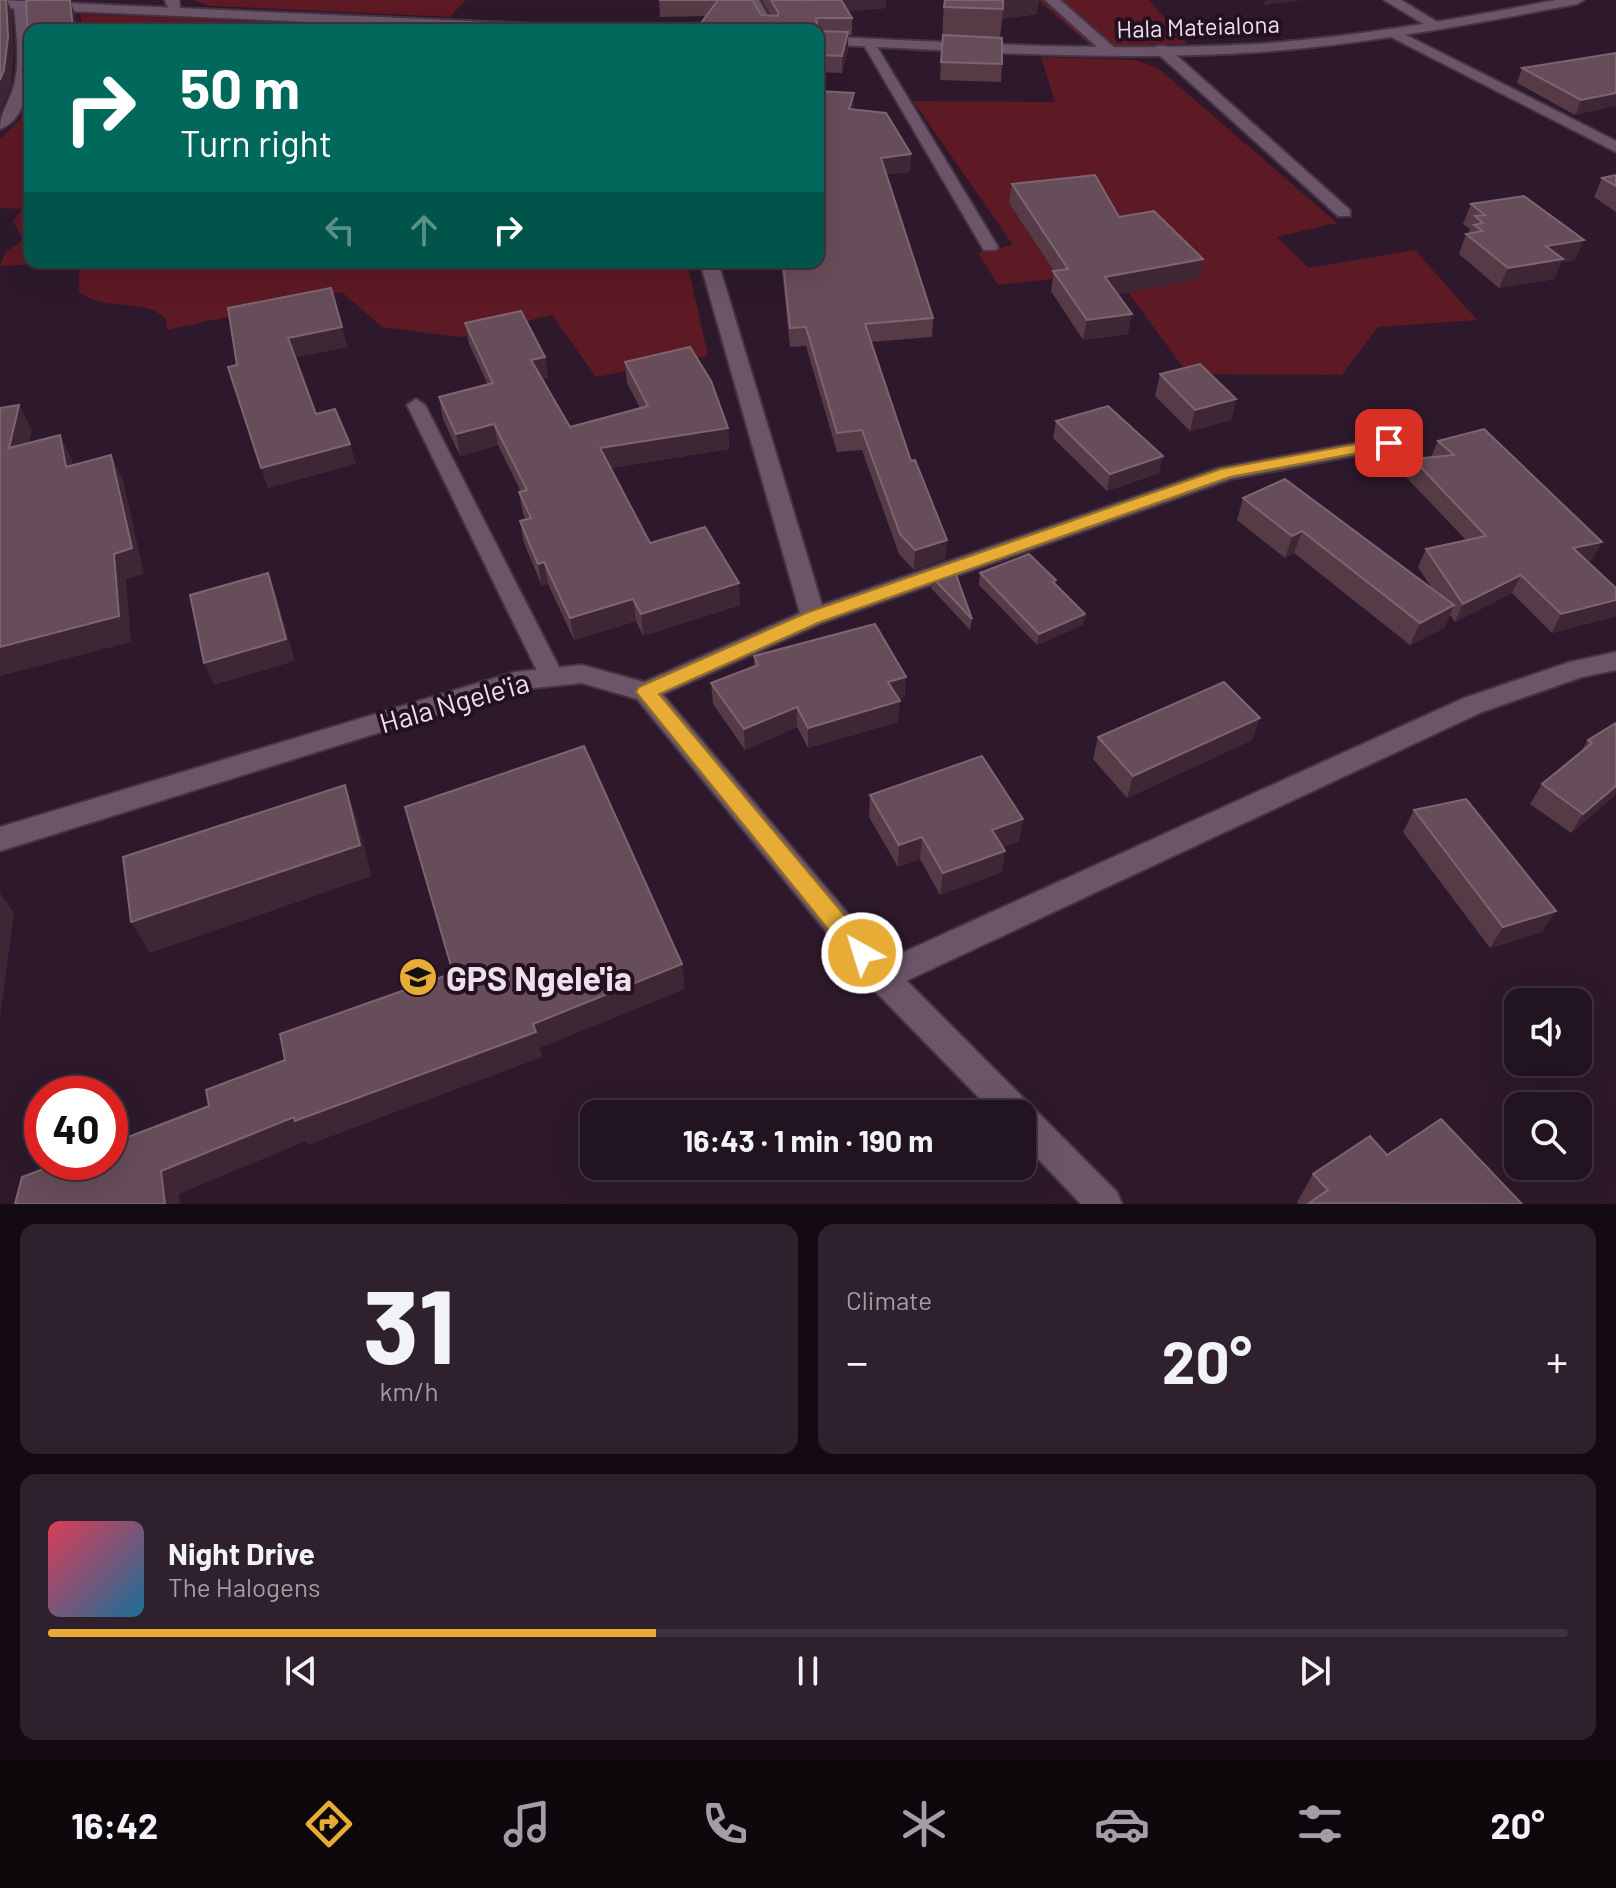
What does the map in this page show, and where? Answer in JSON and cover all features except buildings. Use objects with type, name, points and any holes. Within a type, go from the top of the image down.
[{"type":"street","points":[[1052,0],[1111,52]]},
{"type":"street","points":[[1391,0],[1437,26]]},
{"type":"street","name":"Hala Mateialona","points":[[824,40],[1111,52],[1284,45],[1394,33],[1577,0]]},
{"type":"street","points":[[0,4],[174,6],[478,24]]},
{"type":"street","points":[[21,5],[24,64]]},
{"type":"street","points":[[1394,33],[1616,147]]},
{"type":"street","points":[[0,124],[14,110],[24,86]]},
{"type":"street","points":[[711,268],[813,617]]},
{"type":"street","points":[[1004,1100],[882,977],[646,692],[813,617],[1227,473],[1389,443]]},
{"type":"street","points":[[882,977],[1473,705],[1579,668],[1616,661]]},
{"type":"street","name":"Hala Ngele'ia","points":[[0,839],[515,681],[582,674],[646,692]]},
{"type":"street","points":[[1036,1133],[1105,1204]]},
{"type":"lane","points":[[753,0],[767,24]]},
{"type":"lane","points":[[868,42],[990,247]]},
{"type":"lane","points":[[1161,49],[1344,213]]},
{"type":"lane","points":[[416,405],[552,677]]},
{"type":"shaded area","points":[[193,0],[466,0],[450,17],[210,6]]},
{"type":"shaded area","points":[[1038,0],[1149,0],[1187,44],[1091,46]]},
{"type":"shaded area","points":[[80,14],[325,24],[82,24]]},
{"type":"shaded area","points":[[1041,57],[1136,60],[1158,68],[1337,223],[1277,237],[1309,268],[1415,250],[1477,320],[1378,327],[1342,375],[1188,374],[1113,272],[998,285],[978,253],[1013,245],[913,101],[1055,102]]},
{"type":"shaded area","points":[[24,115],[24,265],[0,266],[5,253],[23,240],[13,221],[23,209],[0,208],[0,139]]},
{"type":"shaded area","points":[[79,268],[688,268],[708,356],[596,377],[552,315],[459,337],[382,327],[342,292],[167,330],[166,319],[157,312],[100,302],[79,292]]},
{"type":"place","name":"GPS Ngele'ia","points":[[418,977]]},
{"type":"route","points":[[862,953],[646,692],[813,617],[1227,473],[1389,443]]}]
